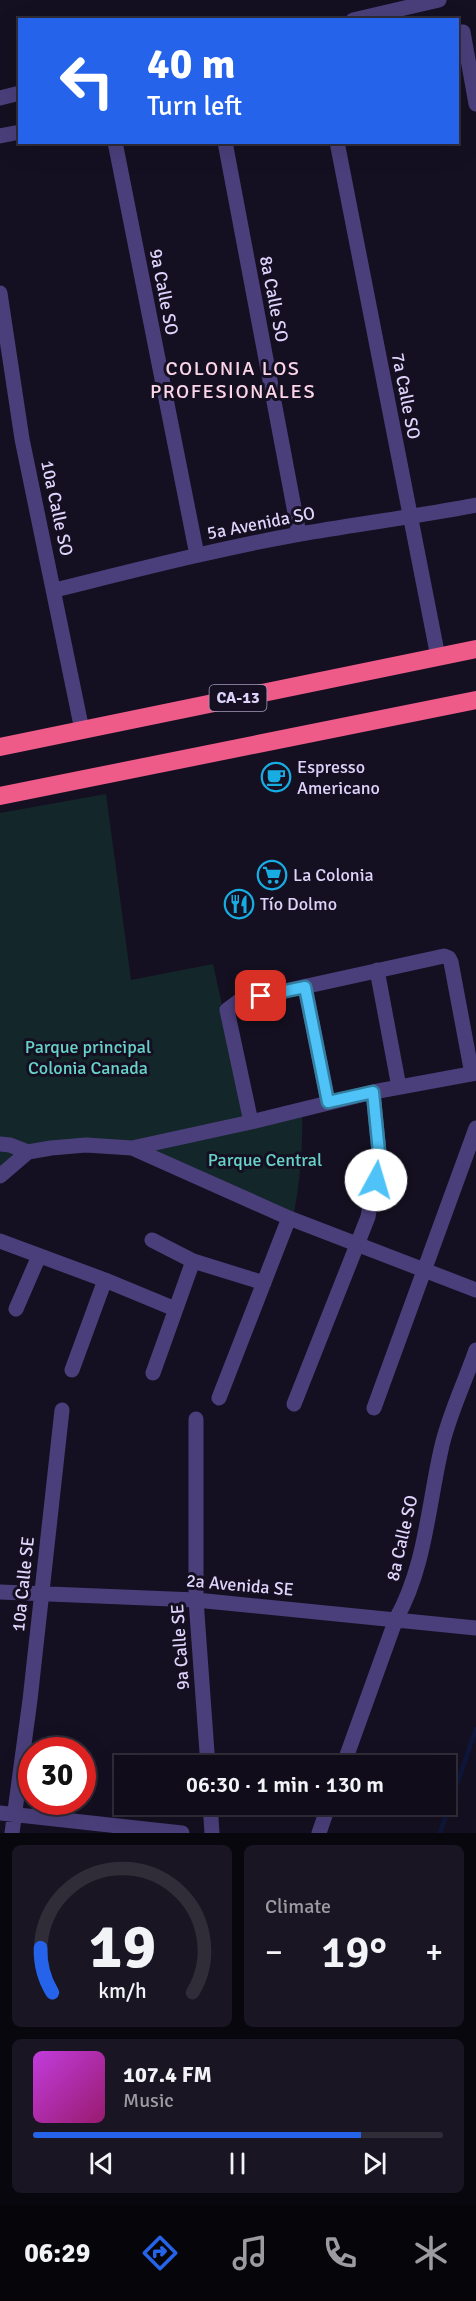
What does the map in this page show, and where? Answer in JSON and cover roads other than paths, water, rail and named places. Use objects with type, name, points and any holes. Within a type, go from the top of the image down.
[{"type":"highway","name":"CA-13","points":[[0,747],[476,649]]},
{"type":"highway","points":[[0,796],[476,700]]},
{"type":"street","points":[[362,18],[439,0]]},
{"type":"street","points":[[465,32],[476,104]]},
{"type":"street","points":[[0,98],[18,94]]},
{"type":"street","points":[[0,136],[18,132]]},
{"type":"street","name":"9a Calle SO","points":[[115,144],[197,555]]},
{"type":"street","name":"8a Calle SO","points":[[225,144],[300,534]]},
{"type":"street","name":"7a Calle SO","points":[[337,144],[438,657]]},
{"type":"street","name":"10a Calle SO","points":[[0,293],[22,440],[55,590],[82,730]]},
{"type":"street","name":"5a Avenida SO","points":[[55,590],[197,555],[300,534],[410,518],[476,505]]},
{"type":"street","points":[[0,1144],[27,1152],[86,1145],[132,1148],[251,1122],[373,1092],[474,1073],[451,962],[448,958],[444,956],[239,1001],[227,1010],[251,1122]]},
{"type":"street","points":[[377,970],[399,1087]]},
{"type":"street","points":[[305,987],[328,1102]]},
{"type":"street","points":[[294,1404],[368,1217],[379,1152],[373,1092]]},
{"type":"street","points":[[374,1408],[476,1128]]},
{"type":"street","points":[[132,1148],[289,1218],[476,1290]]},
{"type":"street","points":[[0,1176],[27,1152]]},
{"type":"street","points":[[219,1398],[289,1218]]},
{"type":"street","points":[[152,1240],[193,1261],[264,1283]]},
{"type":"street","points":[[0,1241],[175,1309]]},
{"type":"street","points":[[16,1309],[39,1256]]},
{"type":"street","points":[[153,1373],[193,1261]]},
{"type":"street","points":[[72,1370],[105,1280]]},
{"type":"street","name":"8a Calle SO","points":[[347,1755],[396,1619],[408,1597],[419,1562],[441,1447],[476,1350]]},
{"type":"street","name":"10a Calle SE","points":[[12,1833],[7,1814],[30,1700],[62,1410]]},
{"type":"street","name":"9a Calle SE","points":[[196,1419],[196,1600],[206,1755]]},
{"type":"street","name":"2a Avenida SE","points":[[0,1592],[196,1600],[476,1628]]},
{"type":"street","points":[[7,1814],[182,1833]]},
{"type":"street","points":[[211,1815],[212,1833]]},
{"type":"street","points":[[319,1833],[325,1815]]},
{"type":"waterway","points":[[440,1833],[476,1729]]},
{"type":"place","name":"Espresso Americano","points":[[276,777]]},
{"type":"place","name":"La Colonia","points":[[272,875]]},
{"type":"place","name":"Tío Dolmo","points":[[239,904]]},
{"type":"district","name":"COLONIA LOS PROFESIONALES","points":[[233,380]]},
{"type":"park label","name":"Parque principal Colonia Canada","points":[[88,1057]]},
{"type":"park label","name":"Parque Central","points":[[265,1160]]}]
